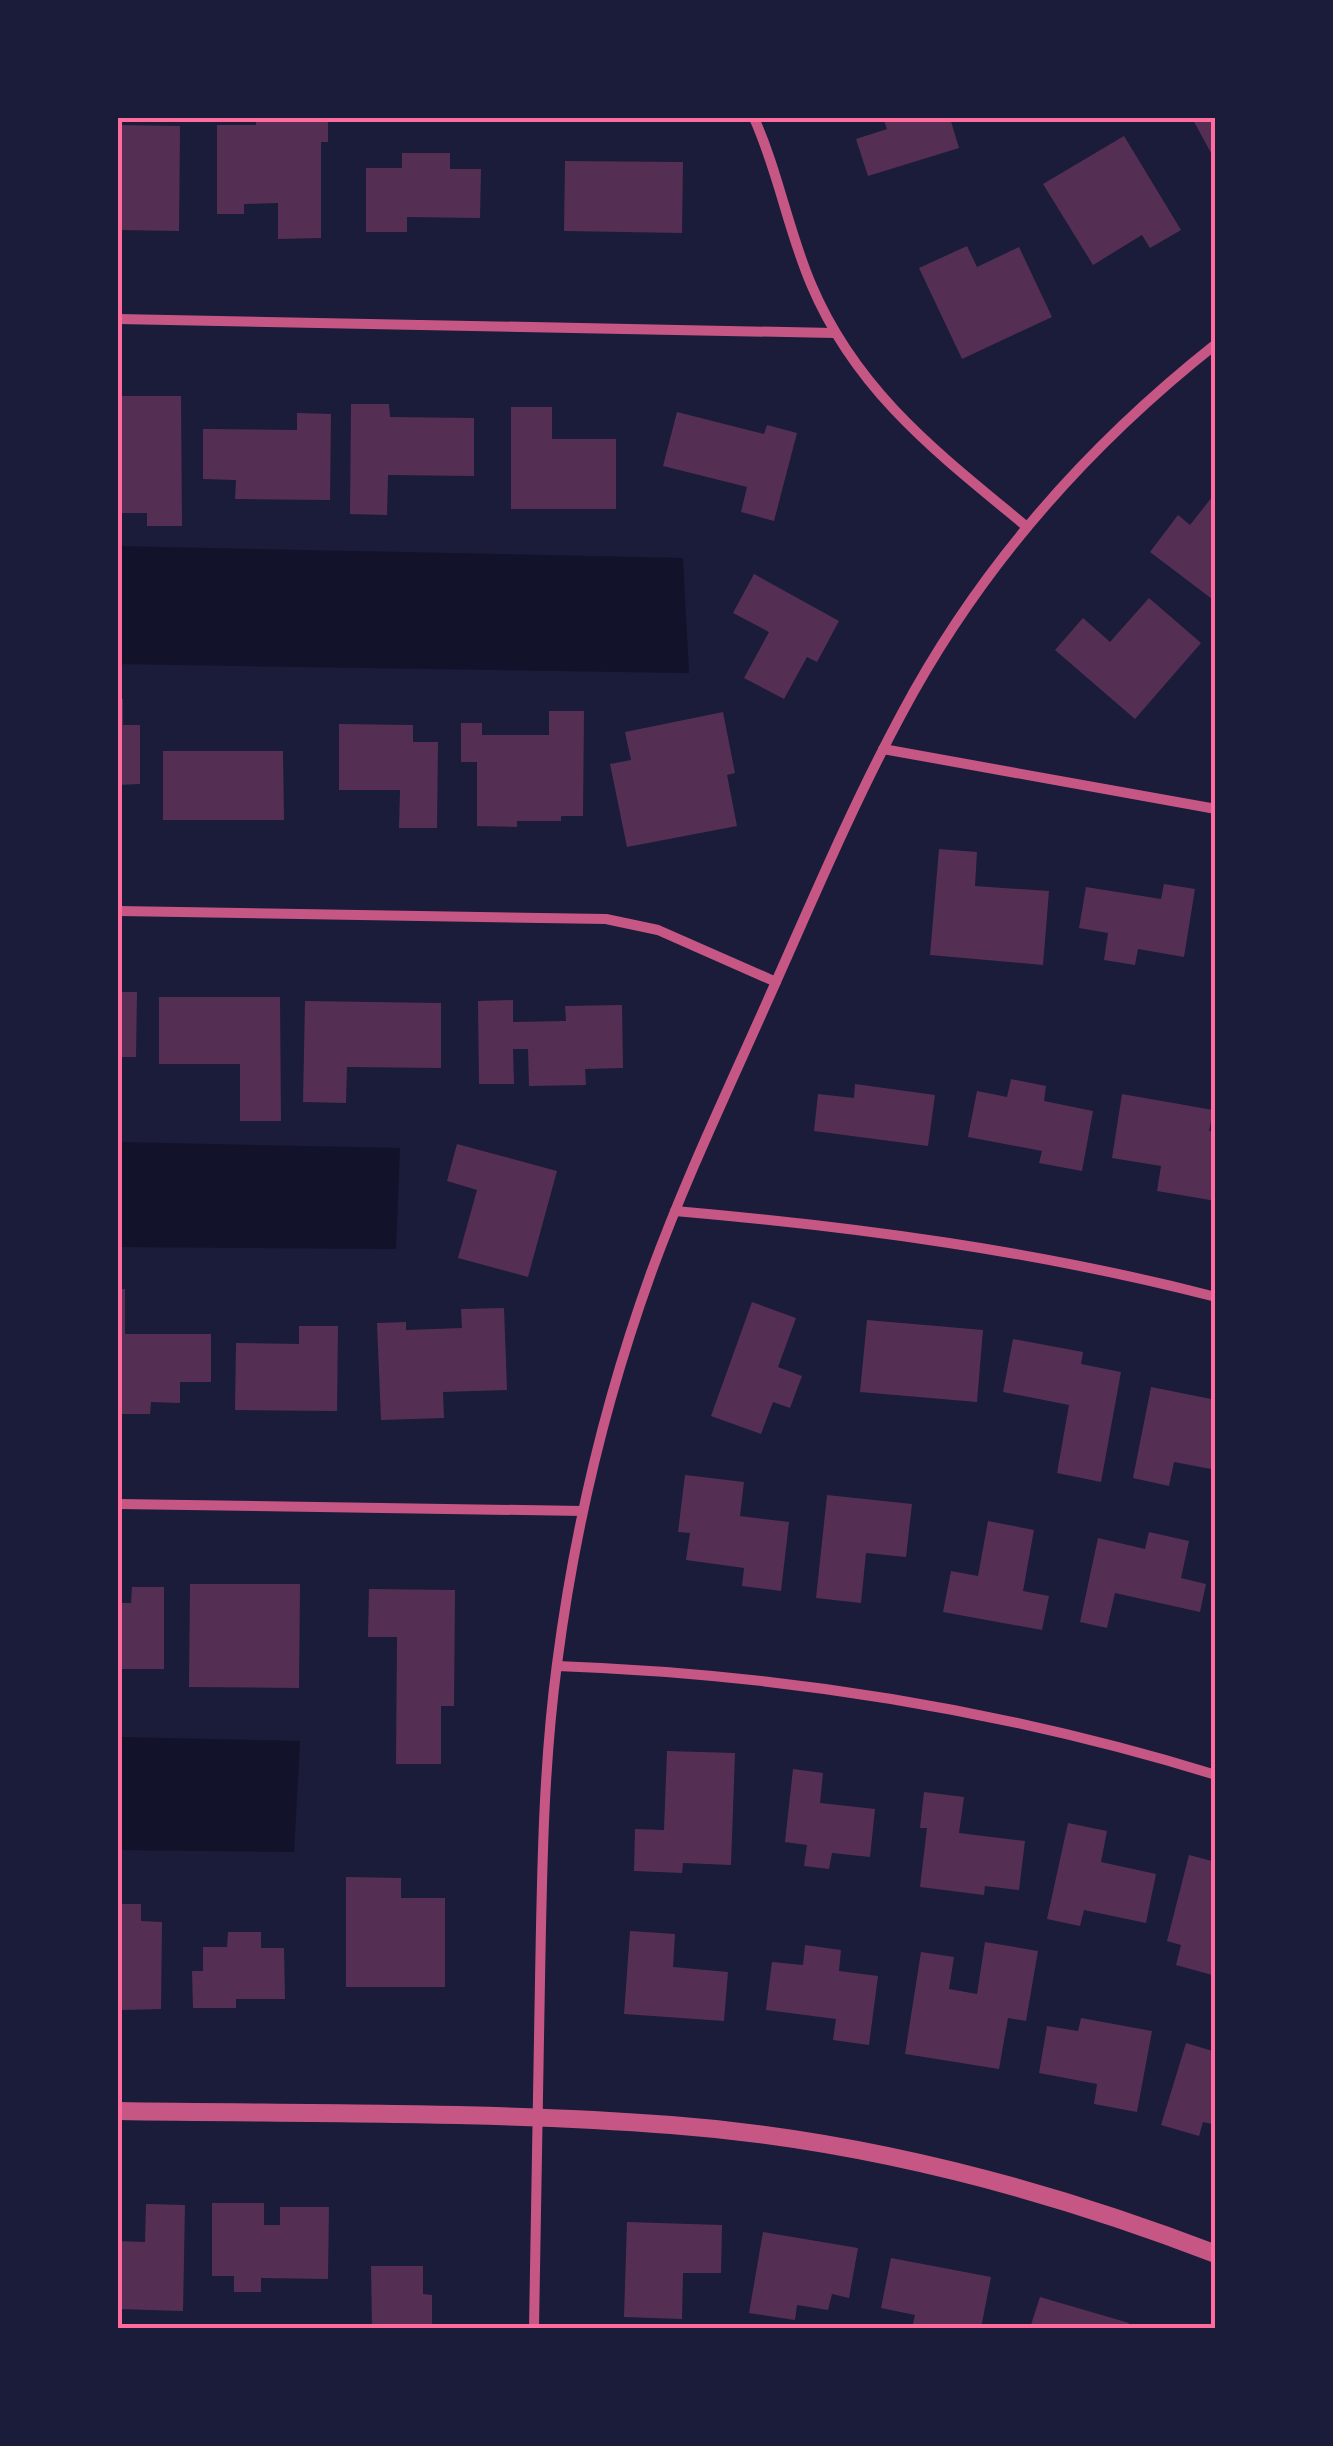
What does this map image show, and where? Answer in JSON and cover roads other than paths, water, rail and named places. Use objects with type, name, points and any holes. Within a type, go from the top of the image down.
[{"type":"street","points":[[754,118],[810,282],[856,368],[892,412],[1027,527]]},
{"type":"street","points":[[118,320],[834,333]]},
{"type":"street","points":[[534,2328],[543,1821],[556,1666],[583,1511],[613,1392],[675,1212],[776,982],[884,749],[951,630],[1027,527],[1090,456],[1158,391],[1216,344]]},
{"type":"street","points":[[884,749],[1216,809]]},
{"type":"street","points":[[118,911],[606,920],[658,930],[776,982]]},
{"type":"street","points":[[675,1212],[824,1224],[1006,1250],[1216,1298]]},
{"type":"street","points":[[118,1504],[583,1511]]},
{"type":"street","points":[[556,1666],[752,1678],[885,1696],[1018,1721],[1216,1775]]},
{"type":"street","points":[[118,2111],[537,2118],[673,2125],[793,2140],[912,2161],[1029,2190],[1216,2254]]}]
